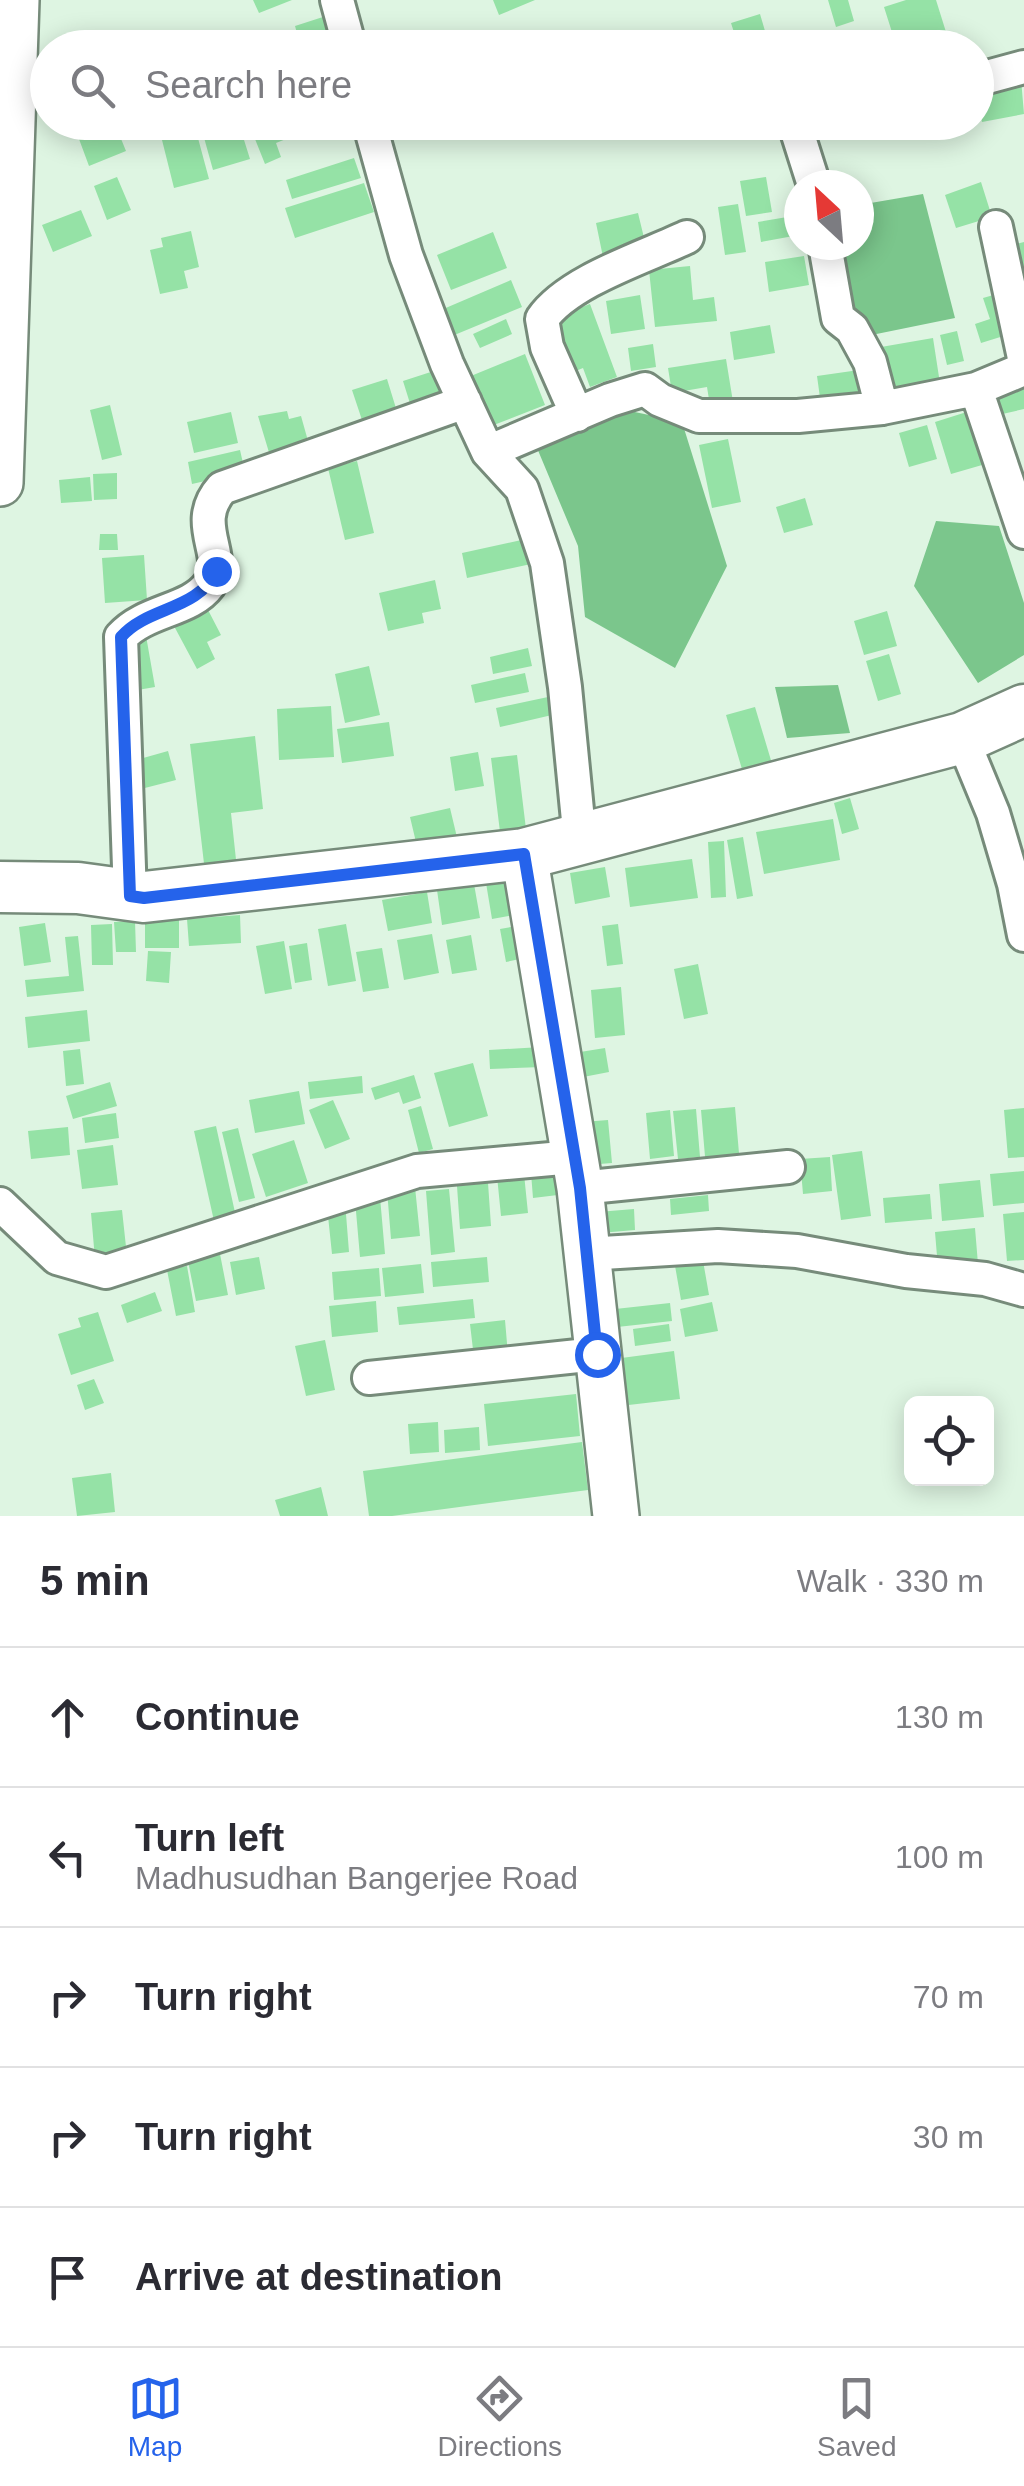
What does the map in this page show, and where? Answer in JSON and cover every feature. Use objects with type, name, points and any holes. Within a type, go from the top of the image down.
[{"type":"main road","points":[[0,887],[78,888],[144,898],[524,854],[962,738],[1024,710]]},
{"type":"street","points":[[0,483],[16,0]]},
{"type":"street","points":[[337,0],[345,30]]},
{"type":"street","points":[[994,75],[1024,67]]},
{"type":"street","points":[[375,140],[406,255],[447,364],[488,452],[522,489],[547,563],[565,687],[580,840]]},
{"type":"street","points":[[800,140],[809,170]]},
{"type":"street","points":[[996,226],[1024,358]]},
{"type":"street","points":[[577,415],[547,347],[542,320],[550,308],[581,287],[688,238]]},
{"type":"street","points":[[828,260],[838,318],[852,329],[870,362],[882,408]]},
{"type":"street","points":[[488,452],[645,389],[660,400],[699,416],[798,416],[882,408],[976,389],[1024,369]]},
{"type":"street","points":[[976,389],[1024,532]]},
{"type":"street","points":[[130,896],[121,637],[132,624],[192,600],[209,586],[216,571],[207,516],[210,500],[222,488],[465,402]]},
{"type":"street","points":[[962,738],[1019,882],[1024,935]]},
{"type":"street","points":[[524,854],[576,1172],[616,1516]]},
{"type":"street","points":[[0,1204],[57,1258],[106,1272],[417,1171],[788,1167]]},
{"type":"street","points":[[586,1254],[718,1246],[797,1251],[985,1279],[1024,1290]]},
{"type":"street","points":[[369,1378],[597,1354]]},
{"type":"shaded area","points":[[923,194],[955,318],[852,339],[834,260],[874,260],[874,202]]},
{"type":"shaded area","points":[[597,404],[682,422],[727,566],[675,668],[585,617],[578,546],[532,436]]},
{"type":"shaded area","points":[[936,521],[999,526],[1024,603],[1024,655],[978,683],[914,586]]},
{"type":"shaded area","points":[[838,685],[850,733],[787,738],[775,687]]},
{"type":"building","points":[[253,0],[292,0],[259,13]]},
{"type":"building","points":[[493,0],[535,0],[499,15]]},
{"type":"building","points":[[828,0],[848,0],[854,21],[836,27]]},
{"type":"building","points":[[906,0],[936,0],[945,30],[891,30],[884,7]]},
{"type":"building","points":[[760,14],[765,30],[733,30],[731,23]]},
{"type":"building","points":[[326,16],[331,30],[296,30],[295,26]]},
{"type":"building","points":[[1021,79],[1024,114],[994,120],[994,89]]},
{"type":"building","points":[[79,140],[122,140],[126,151],[89,166]]},
{"type":"building","points":[[162,140],[198,140],[209,179],[174,188]]},
{"type":"building","points":[[205,140],[244,140],[250,159],[213,170]]},
{"type":"building","points":[[255,140],[284,140],[276,143],[281,157],[265,164]]},
{"type":"building","points":[[354,158],[361,178],[292,199],[286,180]]},
{"type":"building","points":[[117,177],[131,210],[107,220],[94,186]]},
{"type":"building","points":[[766,177],[772,212],[746,216],[740,181]]},
{"type":"building","points":[[981,182],[992,217],[956,228],[945,195]]},
{"type":"building","points":[[364,183],[374,212],[295,238],[285,208]]},
{"type":"building","points":[[738,204],[746,252],[725,255],[718,207]]},
{"type":"building","points":[[81,210],[92,236],[53,252],[42,225]]},
{"type":"building","points":[[638,213],[646,246],[603,257],[596,223]]},
{"type":"building","points":[[784,218],[784,238],[761,242],[758,222]]},
{"type":"building","points":[[191,231],[199,267],[184,271],[188,288],[160,294],[150,250],[163,247],[161,238]]},
{"type":"building","points":[[493,232],[507,268],[451,290],[437,255]]},
{"type":"building","points":[[1024,242],[1024,273],[1012,276],[1005,247]]},
{"type":"building","points":[[805,260],[809,285],[769,292],[765,262]]},
{"type":"building","points":[[690,266],[693,300],[714,297],[717,321],[655,327],[649,270]]},
{"type":"building","points":[[511,280],[522,307],[452,336],[441,310]]},
{"type":"building","points":[[997,294],[1010,334],[981,343],[975,324],[990,319],[983,298]]},
{"type":"building","points":[[640,295],[645,329],[611,334],[606,301]]},
{"type":"building","points":[[590,304],[617,377],[590,387],[583,368],[566,375],[545,321]]},
{"type":"building","points":[[506,319],[512,334],[480,348],[473,334]]},
{"type":"building","points":[[770,325],[775,353],[734,360],[730,332]]},
{"type":"building","points":[[957,331],[964,361],[947,365],[940,335]]},
{"type":"building","points":[[933,338],[941,390],[889,399],[881,347]]},
{"type":"building","points":[[653,344],[656,367],[631,371],[628,348]]},
{"type":"building","points":[[525,354],[545,405],[486,428],[466,378]]},
{"type":"building","points":[[726,359],[734,408],[711,412],[707,387],[672,393],[668,368]]},
{"type":"building","points":[[440,369],[450,401],[413,413],[403,381]]},
{"type":"building","points":[[859,370],[863,399],[821,405],[817,376]]},
{"type":"building","points":[[387,379],[399,418],[365,429],[352,390]]},
{"type":"building","points":[[1024,384],[1024,409],[998,415],[992,391]]},
{"type":"building","points":[[110,405],[122,455],[102,460],[90,410]]},
{"type":"building","points":[[973,410],[989,463],[951,474],[935,422]]},
{"type":"building","points":[[287,411],[289,419],[301,416],[310,448],[271,459],[258,416]]},
{"type":"building","points":[[231,412],[238,443],[194,453],[187,422]]},
{"type":"building","points":[[927,425],[937,459],[909,467],[899,433]]},
{"type":"building","points":[[728,439],[741,502],[712,508],[699,445]]},
{"type":"building","points":[[240,450],[245,472],[192,484],[188,462]]},
{"type":"building","points":[[357,461],[374,533],[345,540],[328,468]]},
{"type":"building","points":[[117,473],[117,499],[94,500],[93,474]]},
{"type":"building","points":[[90,477],[92,501],[61,503],[59,480]]},
{"type":"building","points":[[805,498],[813,525],[784,533],[776,507]]},
{"type":"building","points":[[100,534],[117,534],[118,550],[99,550]]},
{"type":"building","points":[[526,539],[531,564],[467,578],[462,553]]},
{"type":"building","points":[[144,555],[147,600],[105,603],[102,558]]},
{"type":"building","points":[[435,580],[441,609],[422,613],[424,623],[388,631],[379,593]]},
{"type":"building","points":[[207,608],[221,635],[207,642],[215,659],[197,669],[174,626]]},
{"type":"building","points":[[887,611],[897,646],[864,655],[854,621]]},
{"type":"building","points":[[145,630],[155,687],[132,691],[134,631]]},
{"type":"building","points":[[528,648],[532,666],[493,674],[490,657]]},
{"type":"building","points":[[889,654],[901,694],[878,701],[866,661]]},
{"type":"building","points":[[369,666],[380,715],[345,723],[335,674]]},
{"type":"building","points":[[525,673],[529,692],[475,703],[471,685]]},
{"type":"building","points":[[548,697],[552,715],[500,727],[496,708]]},
{"type":"building","points":[[331,706],[334,757],[279,760],[277,709]]},
{"type":"building","points":[[755,707],[773,767],[744,776],[726,715]]},
{"type":"building","points":[[389,722],[394,756],[342,763],[337,729]]},
{"type":"building","points":[[255,736],[263,809],[231,813],[237,869],[205,872],[190,744]]},
{"type":"building","points":[[168,751],[176,780],[137,790],[129,762]]},
{"type":"building","points":[[478,752],[484,786],[455,791],[450,757]]},
{"type":"building","points":[[517,755],[526,829],[500,832],[491,758]]},
{"type":"building","points":[[850,798],[859,829],[842,834],[834,803]]},
{"type":"building","points":[[450,808],[460,850],[420,859],[410,817]]},
{"type":"building","points":[[833,819],[840,860],[764,874],[756,832]]},
{"type":"building","points":[[743,837],[753,896],[737,899],[727,840]]},
{"type":"building","points":[[724,841],[726,897],[711,898],[708,842]]},
{"type":"building","points":[[692,859],[698,898],[630,907],[625,868]]},
{"type":"building","points":[[605,867],[610,897],[575,904],[570,873]]},
{"type":"building","points":[[518,878],[524,913],[492,919],[486,883]]},
{"type":"building","points":[[474,884],[480,918],[442,925],[437,890]]},
{"type":"building","points":[[427,892],[432,923],[388,931],[382,900]]},
{"type":"building","points":[[240,915],[241,943],[189,946],[187,919]]},
{"type":"building","points":[[145,918],[179,918],[179,948],[145,948]]},
{"type":"building","points":[[135,921],[136,952],[116,952],[114,922]]},
{"type":"building","points":[[45,923],[51,962],[24,966],[19,927]]},
{"type":"building","points":[[112,924],[113,965],[92,965],[91,925]]},
{"type":"building","points":[[346,924],[356,981],[328,986],[318,929]]},
{"type":"building","points":[[618,924],[623,964],[607,966],[602,926]]},
{"type":"building","points":[[523,925],[529,957],[506,962],[500,929]]},
{"type":"building","points":[[432,934],[439,973],[404,980],[397,940]]},
{"type":"building","points":[[471,935],[477,970],[452,974],[446,940]]},
{"type":"building","points":[[78,936],[84,991],[27,997],[25,980],[69,976],[65,937]]},
{"type":"building","points":[[284,941],[292,989],[265,994],[256,946]]},
{"type":"building","points":[[307,943],[312,980],[295,983],[289,946]]},
{"type":"building","points":[[382,948],[389,988],[363,992],[356,952]]},
{"type":"building","points":[[148,951],[171,952],[169,983],[146,981]]},
{"type":"building","points":[[698,964],[708,1014],[684,1019],[674,969]]},
{"type":"building","points":[[621,987],[625,1035],[595,1038],[591,990]]},
{"type":"building","points":[[87,1010],[90,1041],[28,1048],[25,1017]]},
{"type":"building","points":[[541,1047],[542,1067],[490,1069],[489,1050]]},
{"type":"building","points":[[605,1048],[609,1072],[578,1078],[574,1053]]},
{"type":"building","points":[[80,1049],[84,1084],[66,1086],[63,1051]]},
{"type":"building","points":[[473,1063],[488,1116],[449,1127],[434,1073]]},
{"type":"building","points":[[414,1075],[421,1098],[403,1104],[399,1092],[375,1100],[371,1088]]},
{"type":"building","points":[[362,1076],[363,1093],[310,1099],[308,1082]]},
{"type":"building","points":[[110,1082],[117,1106],[73,1119],[66,1096]]},
{"type":"building","points":[[299,1091],[305,1124],[255,1133],[249,1100]]},
{"type":"building","points":[[333,1100],[350,1139],[325,1149],[309,1110]]},
{"type":"building","points":[[421,1106],[433,1149],[419,1153],[408,1110]]},
{"type":"building","points":[[735,1107],[740,1165],[706,1168],[701,1110]]},
{"type":"building","points":[[1024,1108],[1024,1157],[1008,1158],[1004,1110]]},
{"type":"building","points":[[696,1109],[700,1157],[678,1159],[673,1111]]},
{"type":"building","points":[[670,1110],[674,1156],[650,1159],[646,1113]]},
{"type":"building","points":[[116,1113],[119,1138],[85,1143],[82,1118]]},
{"type":"building","points":[[608,1120],[612,1163],[587,1165],[583,1122]]},
{"type":"building","points":[[216,1126],[236,1217],[214,1221],[194,1131]]},
{"type":"building","points":[[68,1127],[70,1155],[31,1159],[28,1131]]},
{"type":"building","points":[[238,1128],[255,1198],[239,1202],[222,1132]]},
{"type":"building","points":[[294,1140],[308,1183],[266,1197],[252,1154]]},
{"type":"building","points":[[113,1145],[118,1185],[82,1189],[77,1150]]},
{"type":"building","points":[[862,1151],[871,1216],[841,1220],[832,1155]]},
{"type":"building","points":[[830,1157],[832,1191],[803,1194],[800,1159]]},
{"type":"building","points":[[563,1170],[566,1194],[533,1198],[531,1173]]},
{"type":"building","points":[[1024,1171],[1024,1203],[993,1206],[990,1174]]},
{"type":"building","points":[[524,1174],[528,1213],[501,1216],[497,1176]]},
{"type":"building","points":[[980,1180],[984,1217],[942,1221],[939,1184]]},
{"type":"building","points":[[488,1183],[491,1226],[460,1229],[457,1186]]},
{"type":"building","points":[[415,1187],[420,1236],[391,1239],[387,1190]]},
{"type":"building","points":[[449,1189],[455,1252],[431,1255],[426,1191]]},
{"type":"building","points":[[930,1194],[932,1219],[885,1223],[883,1198]]},
{"type":"building","points":[[708,1195],[709,1211],[671,1215],[670,1199]]},
{"type":"building","points":[[380,1197],[385,1254],[360,1257],[355,1200]]},
{"type":"building","points":[[634,1209],[635,1230],[600,1233],[598,1212]]},
{"type":"building","points":[[122,1210],[127,1256],[95,1259],[91,1213]]},
{"type":"building","points":[[1024,1212],[1024,1260],[1007,1261],[1003,1214]]},
{"type":"building","points":[[346,1214],[349,1252],[332,1254],[328,1216]]},
{"type":"building","points":[[975,1228],[978,1264],[938,1268],[935,1232]]},
{"type":"building","points":[[220,1254],[228,1295],[196,1301],[188,1261]]},
{"type":"building","points":[[702,1255],[709,1295],[681,1300],[674,1260]]},
{"type":"building","points":[[259,1257],[265,1289],[236,1295],[230,1262]]},
{"type":"building","points":[[487,1257],[489,1282],[433,1287],[431,1262]]},
{"type":"building","points":[[421,1264],[424,1293],[385,1297],[382,1268]]},
{"type":"building","points":[[187,1266],[195,1312],[176,1316],[167,1270]]},
{"type":"building","points":[[379,1268],[381,1296],[334,1300],[332,1272]]},
{"type":"building","points":[[155,1292],[162,1311],[127,1323],[121,1305]]},
{"type":"building","points":[[473,1299],[475,1318],[399,1325],[397,1307]]},
{"type":"building","points":[[376,1301],[378,1332],[332,1337],[329,1306]]},
{"type":"building","points":[[712,1302],[718,1331],[685,1337],[680,1309]]},
{"type":"building","points":[[670,1303],[672,1321],[608,1328],[606,1310]]},
{"type":"building","points":[[98,1312],[114,1361],[71,1375],[58,1334],[81,1327],[78,1318]]},
{"type":"building","points":[[505,1320],[508,1355],[474,1358],[470,1324]]},
{"type":"building","points":[[669,1324],[671,1341],[635,1346],[633,1329]]},
{"type":"building","points":[[325,1340],[335,1390],[306,1396],[295,1346]]},
{"type":"building","points":[[674,1351],[680,1399],[620,1406],[614,1359]]},
{"type":"building","points":[[94,1379],[104,1403],[85,1410],[77,1385]]},
{"type":"building","points":[[576,1394],[580,1436],[488,1446],[484,1404]]},
{"type":"building","points":[[438,1422],[439,1452],[410,1454],[408,1424]]},
{"type":"building","points":[[479,1427],[480,1450],[445,1453],[444,1430]]},
{"type":"building","points":[[582,1442],[588,1490],[369,1516],[363,1471]]},
{"type":"building","points":[[111,1473],[115,1512],[77,1516],[72,1478]]},
{"type":"building","points":[[321,1487],[328,1516],[280,1516],[275,1500]]},
{"type":"route","points":[[216,571],[209,586],[192,600],[132,624],[121,637],[130,896],[144,898],[524,854],[580,1188],[597,1354]]}]
